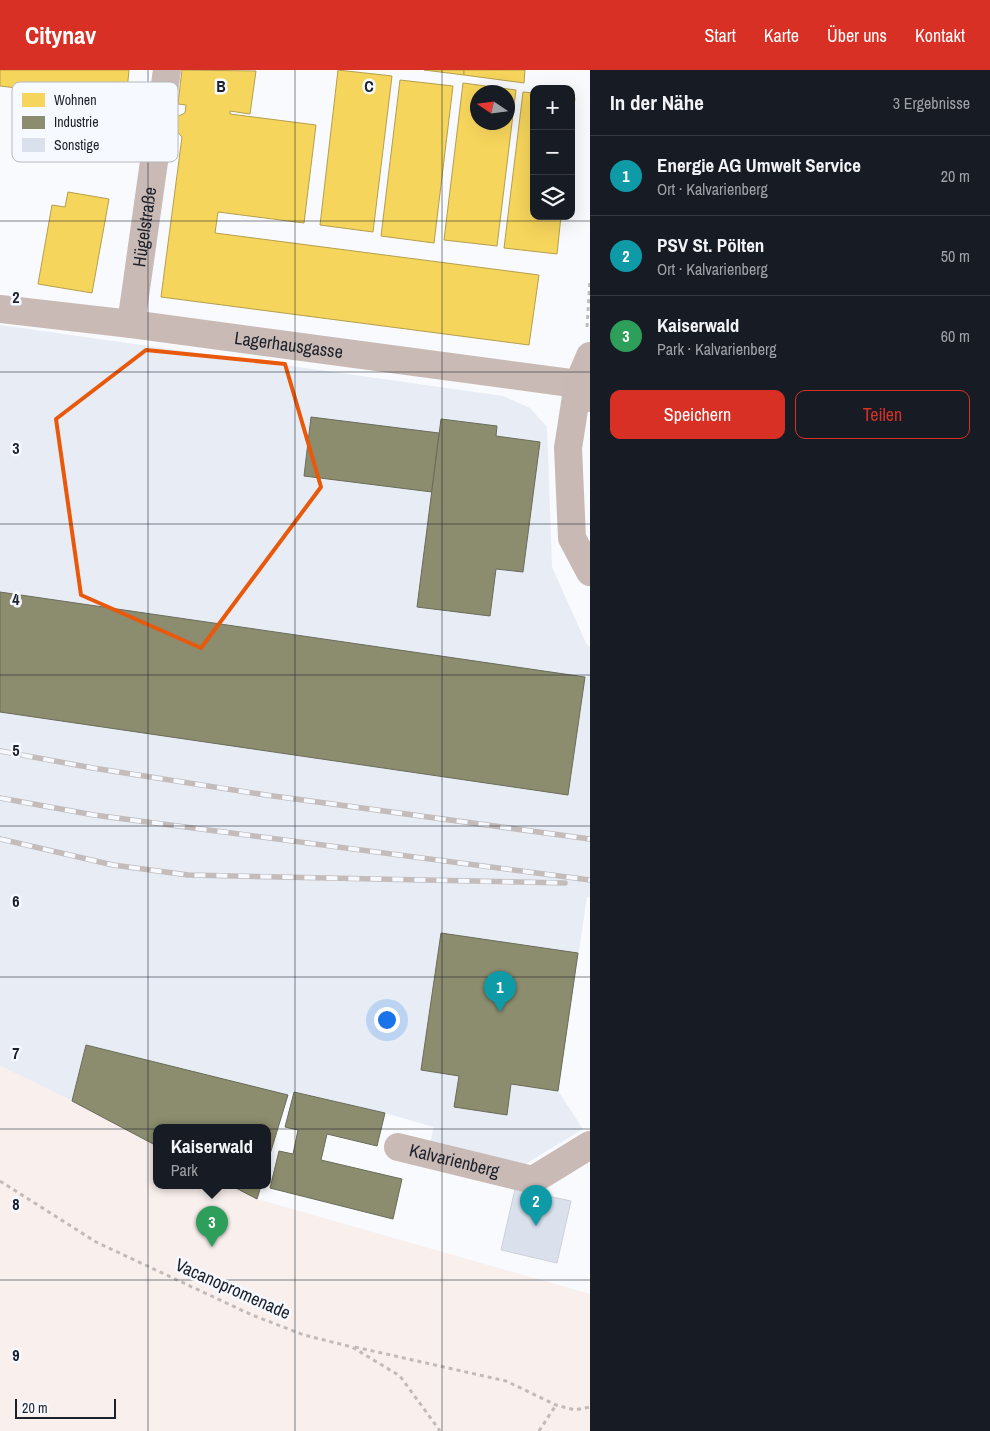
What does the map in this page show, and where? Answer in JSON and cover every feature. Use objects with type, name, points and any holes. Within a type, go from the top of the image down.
[{"type":"street","name":"Hügelstraße","points":[[130,324],[154,162]]},
{"type":"street","name":"Lagerhausgasse","points":[[0,309],[130,324],[584,391]]},
{"type":"street","points":[[590,356],[584,391],[568,448],[572,538],[590,572]]},
{"type":"street","name":"Kalvarienberg","points":[[398,1147],[533,1180],[590,1145]]},
{"type":"path","name":"Vacanopromenade","points":[[0,1182],[96,1242],[252,1315],[304,1335],[352,1347],[400,1376],[440,1431]]},
{"type":"path","points":[[352,1347],[506,1381],[556,1405],[576,1410],[590,1407]]},
{"type":"path","points":[[539,1431],[556,1405]]},
{"type":"highlighted area","points":[[146,350],[285,364],[321,487],[201,648],[81,595],[56,419]]},
{"type":"shaded area","points":[[0,325],[503,396],[530,408],[547,427],[552,567],[586,643],[590,647],[590,897],[587,897],[558,1091],[583,1129],[522,1166],[430,1144],[434,1127],[385,1113],[294,1092],[288,1095],[271,1151],[271,1124],[153,1124],[153,1127],[72,1101],[0,1066]]},
{"type":"shaded area","points":[[0,1066],[153,1144],[153,1189],[238,1189],[257,1199],[590,1294],[590,1431],[0,1431]]},
{"type":"building: Wohnen","points":[[0,70],[129,70],[128,82],[12,82],[12,87],[0,86]]},
{"type":"building: Wohnen","points":[[182,70],[256,71],[250,114],[230,111],[230,114],[316,125],[304,223],[218,212],[215,233],[539,275],[529,345],[161,297],[182,137],[178,132],[178,116],[185,113],[186,105],[178,104]]},
{"type":"building: Wohnen","points":[[338,70],[392,76],[373,232],[320,225]]},
{"type":"building: Wohnen","points":[[424,70],[464,70],[464,75]]},
{"type":"building: Wohnen","points":[[464,70],[525,70],[524,83],[464,75]]},
{"type":"building: Wohnen","points":[[400,80],[453,86],[434,243],[381,236]]},
{"type":"building: Wohnen","points":[[463,83],[478,85],[470,85],[470,130],[511,130],[497,246],[444,240]]},
{"type":"building: Wohnen","points":[[523,92],[530,93],[530,220],[561,220],[557,254],[504,248]]},
{"type":"building: Wohnen","points":[[68,192],[109,199],[92,293],[38,284],[52,205],[65,207]]},
{"type":"building: Industrie","points":[[311,417],[439,433],[432,492],[304,476]]},
{"type":"building: Industrie","points":[[441,419],[497,426],[496,436],[540,442],[523,572],[496,569],[490,616],[417,607]]},
{"type":"building: Industrie","points":[[0,592],[585,677],[568,795],[0,712]]},
{"type":"building: Industrie","points":[[441,933],[578,953],[558,1091],[511,1084],[507,1115],[454,1107],[459,1076],[421,1070]]},
{"type":"building: Industrie","points":[[86,1045],[288,1095],[271,1151],[271,1124],[153,1124],[153,1144],[72,1101]]},
{"type":"building: Industrie","points":[[294,1092],[385,1113],[377,1146],[327,1134],[321,1160],[402,1179],[393,1219],[271,1188],[279,1151],[293,1154],[298,1130],[285,1127]]},
{"type":"building: Industrie","points":[[238,1189],[260,1189],[257,1199]]},
{"type":"building: Sonstige","points":[[515,1189],[571,1201],[557,1263],[501,1250]]},
{"type":"railway","points":[[0,751],[93,768],[266,795],[590,839]]},
{"type":"railway","points":[[0,798],[94,815],[590,880]]},
{"type":"railway","points":[[0,839],[113,865],[188,875],[565,883]]},
{"type":"place","name":"Energie AG Umwelt Service","points":[[500,1012]]},
{"type":"place","name":"PSV St. Pölten","points":[[536,1226]]},
{"type":"place","name":"Kaiserwald","points":[[212,1247]]}]
